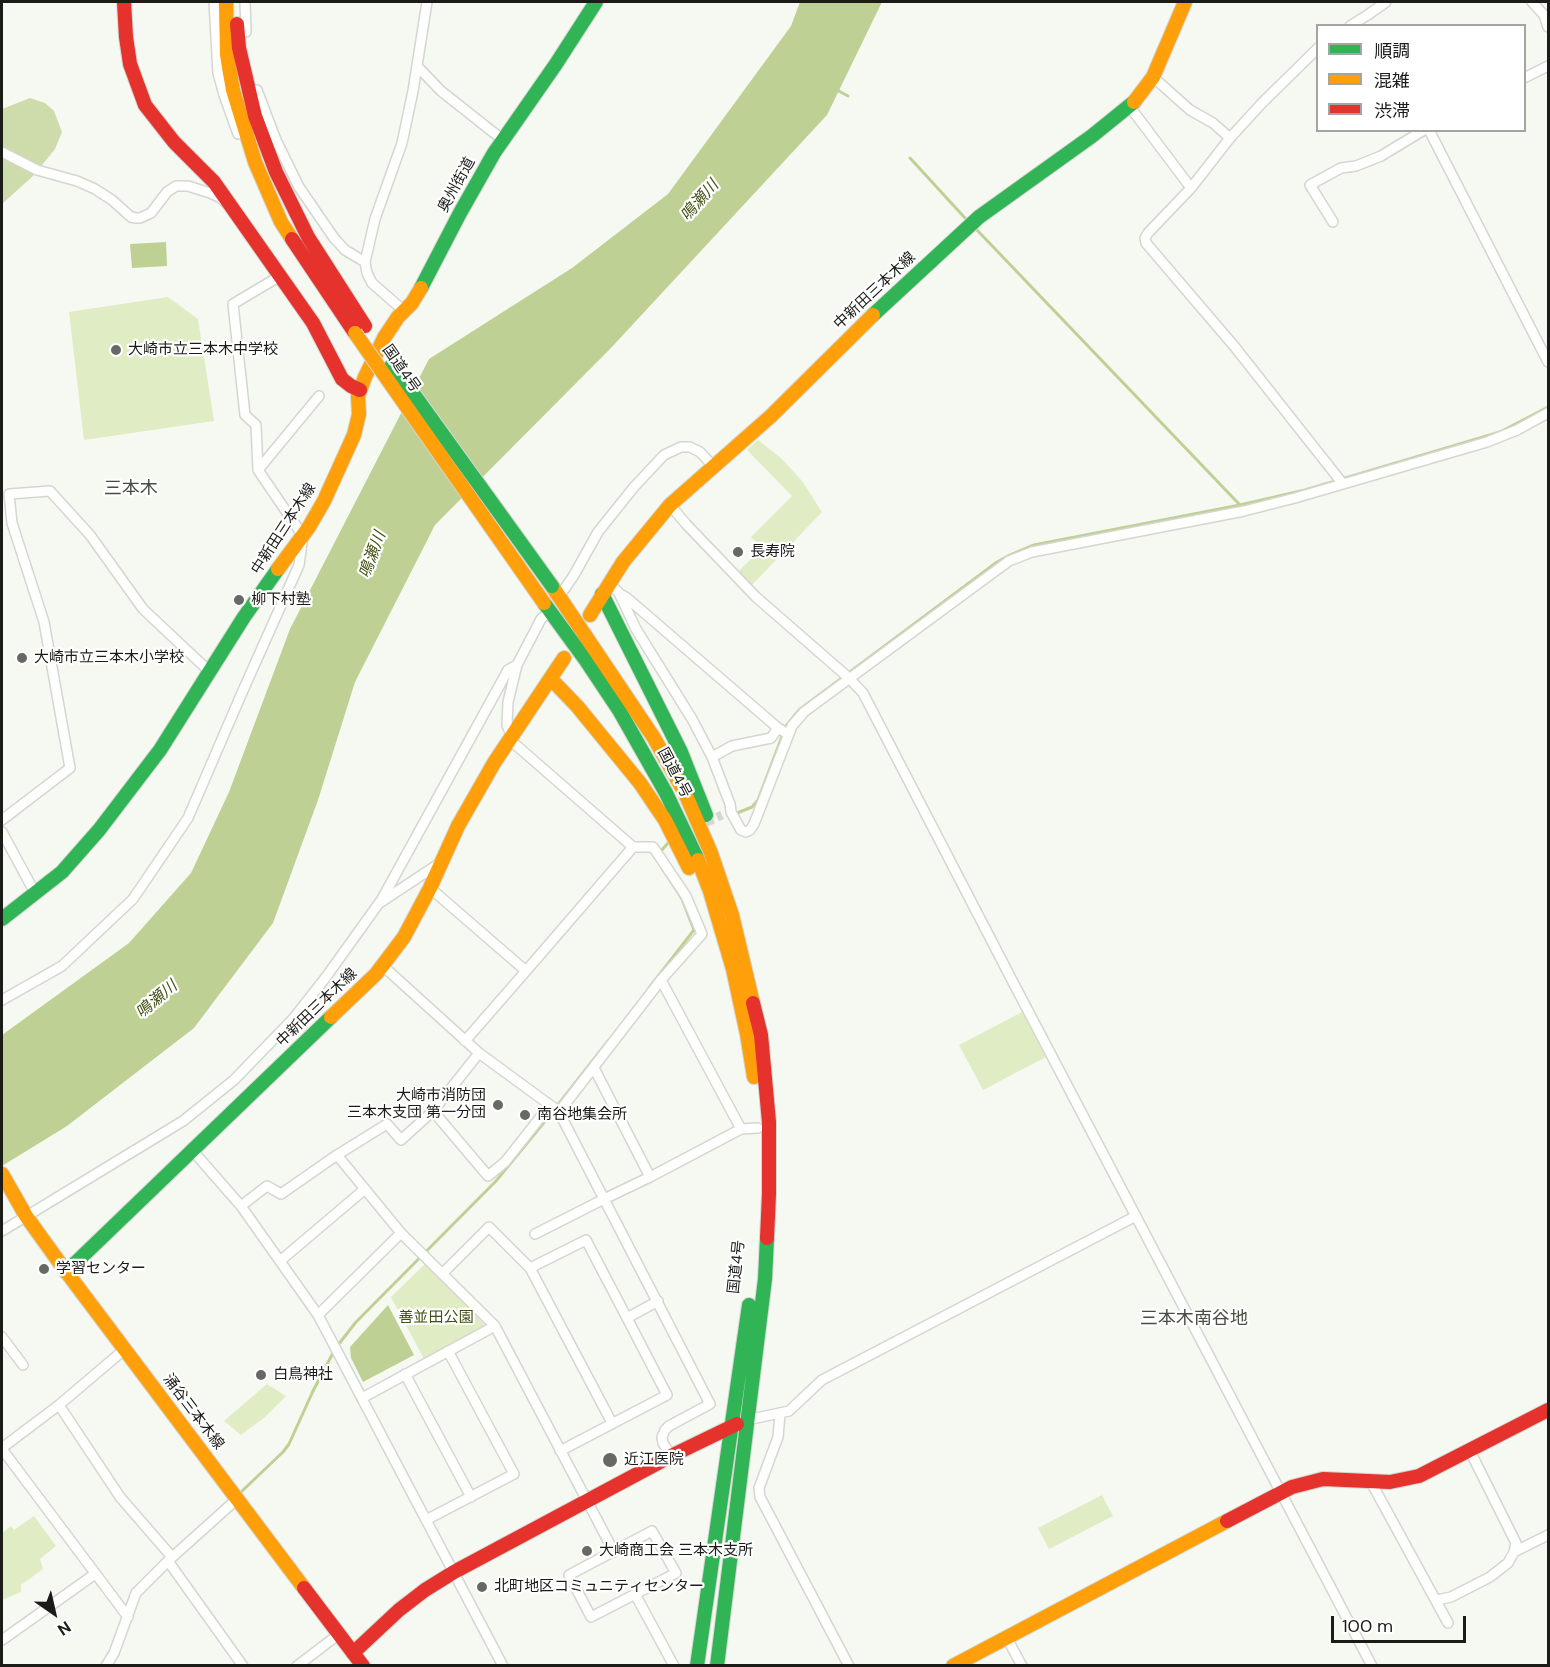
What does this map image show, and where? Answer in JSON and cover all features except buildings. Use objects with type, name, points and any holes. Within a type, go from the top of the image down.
[{"type":"main road","points":[[124,2],[130,64],[145,105],[174,142],[214,182],[313,323],[342,379],[360,390]]},
{"type":"main road","name":"国道4号","points":[[226,2],[227,55],[233,90],[260,176],[281,222],[313,272],[360,329],[556,591],[654,738],[684,793],[711,853],[732,915],[761,1035],[769,1122],[769,1194],[765,1279],[717,1665]]},
{"type":"main road","name":"国道4号","points":[[236,2],[239,48],[255,116],[276,172],[308,237],[360,329],[619,710],[666,793],[697,857],[723,936],[735,980],[753,1070],[758,1128],[758,1214],[737,1395],[697,1665]]},
{"type":"main road","name":"奥州街道","points":[[360,390],[384,338],[412,303],[425,282],[494,153],[596,2]]},
{"type":"main road","name":"中新田三本木線","points":[[590,615],[610,590],[623,562],[670,505],[771,416],[857,330],[979,217],[1130,107],[1153,77],[1185,2]]},
{"type":"main road","name":"中新田三本木線","points":[[2,919],[62,872],[99,830],[160,750],[244,617],[303,536],[324,501],[354,435],[359,414],[360,390]]},
{"type":"main road","points":[[610,590],[702,802],[738,913],[748,979]]},
{"type":"main road","name":"中新田三本木線","points":[[66,1272],[194,1151],[383,966],[404,937],[477,791],[510,737],[564,658]]},
{"type":"main road","points":[[551,679],[577,706],[640,783],[665,820],[723,936]]},
{"type":"main road","name":"涌谷三本木線","points":[[2,1174],[23,1210],[66,1272],[363,1665]]},
{"type":"main road","points":[[953,1665],[1281,1492],[1323,1479],[1390,1482],[1419,1476],[1548,1410]]},
{"type":"main road","points":[[353,1653],[399,1610],[454,1572],[671,1456],[747,1420]]},
{"type":"street","points":[[214,2],[218,73],[242,146],[260,176]]},
{"type":"street","points":[[245,2],[246,32],[255,84],[276,140],[299,187],[322,222],[345,250],[365,262]]},
{"type":"street","points":[[404,311],[372,283],[365,262],[375,219],[402,143],[428,2]]},
{"type":"street","points":[[1353,24],[1386,2]]},
{"type":"street","points":[[1532,2],[1544,15],[1548,27]]},
{"type":"street","points":[[1316,49],[1230,138],[1191,188],[1145,238],[1146,243],[1234,346],[1341,481]]},
{"type":"street","points":[[417,66],[441,91],[503,140]]},
{"type":"street","points":[[1526,77],[1548,66]]},
{"type":"street","points":[[1153,77],[1190,110],[1213,123],[1230,138]]},
{"type":"street","points":[[1130,107],[1191,188]]},
{"type":"street","points":[[1333,222],[1311,185],[1341,168],[1362,164],[1382,156],[1421,132]]},
{"type":"street","points":[[1430,132],[1548,362]]},
{"type":"street","points":[[2,152],[37,170],[77,181],[95,189],[106,195],[131,217],[147,216],[167,192],[176,186],[204,191],[219,197],[235,212]]},
{"type":"street","points":[[2,1000],[62,966],[133,899],[188,818],[299,565],[303,536],[258,470],[256,425],[244,415],[233,304],[280,276]]},
{"type":"street","points":[[258,470],[319,396]]},
{"type":"street","points":[[712,757],[732,746],[771,738],[783,731],[847,676],[996,569],[1023,555],[1124,533],[1244,511],[1341,481],[1487,442],[1517,430],[1548,413]]},
{"type":"street","points":[[556,591],[574,575],[598,532],[627,495],[664,455],[681,447],[690,447],[700,452],[713,466]]},
{"type":"street","points":[[2,820],[70,768],[44,622],[12,523],[9,494],[50,491],[90,535],[143,609],[210,672]]},
{"type":"street","points":[[670,505],[756,597],[847,676],[862,693],[1372,1665]]},
{"type":"street","points":[[610,590],[627,598],[783,731]]},
{"type":"street","points":[[610,590],[692,719],[712,757],[730,804],[727,814],[741,830],[746,832],[750,830],[762,805],[783,731]]},
{"type":"street","points":[[547,607],[517,666],[512,681],[507,725],[510,737],[633,847]]},
{"type":"street","points":[[2,1231],[23,1210],[183,1121],[234,1080],[293,1019],[379,903],[508,670],[517,666]]},
{"type":"street","points":[[2,832],[35,893]]},
{"type":"street","points":[[433,1112],[488,1176],[594,1068],[661,980],[702,934],[686,896],[656,845],[633,847],[465,1041]]},
{"type":"street","points":[[379,903],[440,864]]},
{"type":"street","points":[[430,888],[526,971]]},
{"type":"street","points":[[383,966],[479,1053],[554,1108],[658,1301],[710,1404],[665,1430],[662,1437],[663,1443],[671,1456]]},
{"type":"street","points":[[661,980],[741,1129]]},
{"type":"street","points":[[241,1206],[267,1186],[281,1194],[387,1124],[400,1140],[433,1112],[479,1053]]},
{"type":"street","points":[[594,1068],[650,1177]]},
{"type":"street","points":[[535,1234],[741,1129],[758,1128]]},
{"type":"street","points":[[194,1151],[241,1206],[318,1315],[503,1665]]},
{"type":"street","points":[[337,1155],[401,1233],[495,1326],[614,1552]]},
{"type":"street","points":[[280,1261],[365,1189]]},
{"type":"street","points":[[747,1420],[789,1412],[822,1380],[1136,1216]]},
{"type":"street","points":[[442,1274],[489,1227],[530,1269],[612,1424]]},
{"type":"street","points":[[318,1315],[401,1233]]},
{"type":"street","points":[[530,1269],[586,1240],[667,1395],[560,1451]]},
{"type":"street","points":[[627,1318],[658,1301]]},
{"type":"street","points":[[362,1398],[495,1326]]},
{"type":"street","points":[[2,1337],[23,1365]]},
{"type":"street","points":[[125,1349],[60,1405],[2,1448],[128,1617]]},
{"type":"street","points":[[426,1520],[514,1474],[448,1351]]},
{"type":"street","points":[[405,1374],[471,1497]]},
{"type":"street","points":[[60,1405],[120,1497],[170,1559],[243,1665]]},
{"type":"street","points":[[780,1414],[778,1437],[759,1488],[760,1497],[849,1665]]},
{"type":"street","points":[[1437,1600],[1451,1597],[1490,1577],[1508,1563],[1516,1543],[1470,1451]]},
{"type":"street","points":[[1371,1482],[1448,1623]]},
{"type":"street","points":[[106,1665],[114,1653],[136,1593],[237,1498]]},
{"type":"street","points":[[652,1531],[676,1573],[635,1594],[591,1617],[569,1575],[652,1531]]},
{"type":"street","points":[[1514,1552],[1548,1535]]},
{"type":"street","points":[[2,1640],[95,1575]]},
{"type":"street","points":[[635,1594],[674,1665]]},
{"type":"street","points":[[297,1665],[339,1634]]},
{"type":"street","points":[[1007,1638],[1022,1665]]},
{"type":"green space","points":[[168,297],[198,319],[214,421],[84,440],[69,312]]},
{"type":"green space","points":[[758,440],[782,459],[802,481],[822,512],[752,585],[738,572],[762,548],[751,537],[792,496],[747,450]]},
{"type":"green space","points":[[1022,1012],[1046,1057],[983,1090],[959,1045]]},
{"type":"green space","name":"善並田公園","points":[[425,1264],[486,1326],[424,1359],[391,1297]]},
{"type":"green space","points":[[267,1384],[286,1396],[265,1417],[241,1435],[224,1421]]},
{"type":"green space","points":[[1102,1495],[1113,1516],[1049,1549],[1038,1528]]},
{"type":"green space","points":[[34,1516],[56,1546],[40,1559],[43,1569],[21,1585],[21,1592],[2,1600],[2,1533],[11,1526],[14,1530]]},
{"type":"shaded area","points":[[30,98],[45,103],[54,111],[62,132],[55,149],[33,176],[2,204],[2,109]]},
{"type":"water","name":"鳴瀬川","points":[[800,2],[882,2],[827,115],[610,349],[435,525],[355,682],[318,800],[273,923],[194,1028],[67,1126],[2,1166],[2,1035],[129,943],[191,873],[229,792],[290,629],[429,359],[572,268],[668,194],[791,26]]},
{"type":"water","points":[[166,242],[167,266],[132,268],[130,244]]},
{"type":"water","points":[[388,1305],[414,1355],[363,1382],[351,1358],[350,1347]]},
{"type":"waterway","points":[[837,90],[848,96]]},
{"type":"waterway","points":[[910,158],[965,218]]},
{"type":"waterway","points":[[977,230],[1240,505]]},
{"type":"waterway","points":[[737,813],[752,807],[758,800],[786,726],[799,710],[1008,556],[1034,545],[1305,490],[1500,432],[1548,407]]},
{"type":"waterway","points":[[661,851],[668,843]]},
{"type":"waterway","points":[[649,988],[694,930],[682,899],[662,868]]},
{"type":"waterway","points":[[338,1345],[356,1322],[496,1181],[608,1041]]},
{"type":"waterway","points":[[240,1493],[289,1444],[334,1351]]},
{"type":"tunnel","points":[[705,823],[722,815]]},
{"type":"traffic: fast","points":[[421,288],[494,153],[596,2]]},
{"type":"traffic: fast","points":[[873,315],[979,217],[1092,136],[1134,102]]},
{"type":"traffic: fast","points":[[392,364],[552,586]]},
{"type":"traffic: fast","points":[[2,919],[62,872],[99,830],[160,750],[244,617],[278,569]]},
{"type":"traffic: fast","points":[[602,594],[681,752],[706,815]]},
{"type":"traffic: fast","points":[[544,603],[619,710],[666,793],[698,860]]},
{"type":"traffic: fast","points":[[66,1272],[331,1017]]},
{"type":"traffic: fast","points":[[717,1666],[765,1279],[767,1238]]},
{"type":"traffic: fast","points":[[697,1666],[749,1305]]},
{"type":"traffic: slow","points":[[226,2],[227,55],[233,90],[255,162],[281,222],[292,239]]},
{"type":"traffic: slow","points":[[1134,102],[1153,77],[1185,2]]},
{"type":"traffic: slow","points":[[278,569],[309,527],[324,501],[354,435],[359,414],[358,396],[384,338],[421,288]]},
{"type":"traffic: slow","points":[[590,615],[623,562],[670,505],[771,416],[873,315]]},
{"type":"traffic: slow","points":[[355,333],[544,603]]},
{"type":"traffic: slow","points":[[552,586],[654,738],[685,793],[711,853],[732,915],[753,1003]]},
{"type":"traffic: slow","points":[[331,1017],[376,974],[404,937],[430,888],[458,826],[494,763],[564,658]]},
{"type":"traffic: slow","points":[[551,679],[577,706],[640,783],[665,820],[689,868]]},
{"type":"traffic: slow","points":[[698,860],[710,891],[733,969],[754,1077]]},
{"type":"traffic: slow","points":[[2,1174],[26,1216],[62,1266],[304,1588]]},
{"type":"traffic: slow","points":[[953,1666],[1227,1521]]},
{"type":"traffic: jam","points":[[124,2],[130,64],[145,105],[174,142],[214,182],[313,323],[342,379],[360,390]]},
{"type":"traffic: jam","points":[[237,24],[239,48],[255,116],[276,172],[308,237],[365,326]]},
{"type":"traffic: jam","points":[[292,239],[355,333]]},
{"type":"traffic: jam","points":[[753,1003],[761,1035],[769,1122],[767,1238]]},
{"type":"traffic: jam","points":[[1227,1521],[1292,1487],[1323,1479],[1390,1482],[1419,1476],[1548,1410]]},
{"type":"traffic: jam","points":[[353,1653],[399,1610],[454,1572],[671,1456],[737,1424]]},
{"type":"traffic: jam","points":[[304,1588],[363,1666]]},
{"type":"place","name":"大崎市立三本木中学校","points":[[116,350]]},
{"type":"place","name":"長寿院","points":[[738,552]]},
{"type":"place","name":"柳下村塾","points":[[239,600]]},
{"type":"place","name":"大崎市立三本木小学校","points":[[22,658]]},
{"type":"place","name":"大崎市消防団 三本木支団 第一分団","points":[[498,1105]]},
{"type":"place","name":"南谷地集会所","points":[[525,1115]]},
{"type":"place","name":"学習センター","points":[[44,1269]]},
{"type":"place","name":"白鳥神社","points":[[261,1375]]},
{"type":"place","name":"近江医院","points":[[610,1460]]},
{"type":"place","name":"大崎商工会 三本木支所","points":[[587,1551]]},
{"type":"place","name":"北町地区コミュニティセンター","points":[[482,1587]]},
{"type":"district","name":"三本木","points":[[131,489]]},
{"type":"district","name":"三本木南谷地","points":[[1194,1319]]}]
